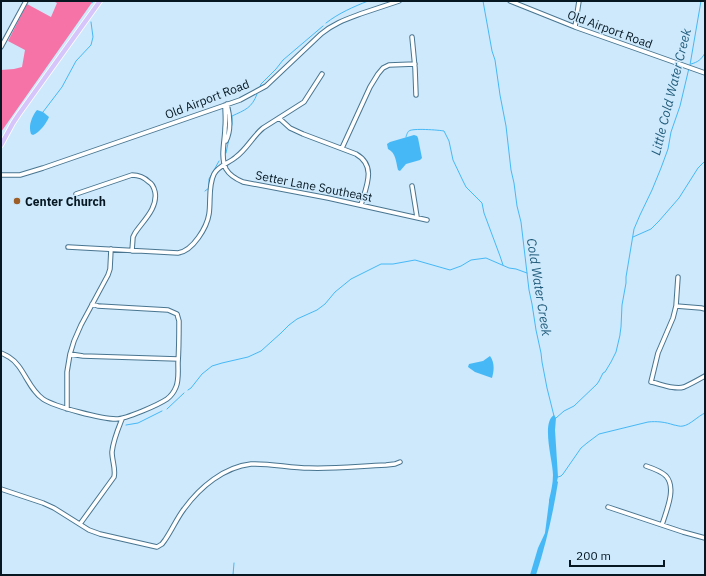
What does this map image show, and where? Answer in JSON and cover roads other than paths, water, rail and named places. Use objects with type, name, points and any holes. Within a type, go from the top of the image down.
[{"type":"main road","points":[[1,145],[16,119],[100,1]]},
{"type":"street","points":[[1,47],[26,1]]},
{"type":"street","name":"Old Airport Road","points":[[1,175],[20,175],[44,168],[240,100],[266,86],[329,27],[346,19],[399,1]]},
{"type":"street","name":"Old Airport Road","points":[[510,1],[575,27],[705,73]]},
{"type":"street","points":[[575,27],[579,1]]},
{"type":"street","points":[[412,37],[416,95]]},
{"type":"street","points":[[342,148],[370,87],[383,68],[389,65],[415,64]]},
{"type":"street","points":[[68,247],[178,253],[182,253],[190,248],[195,243],[208,220],[211,186],[215,172],[241,154],[258,132],[304,102],[322,74]]},
{"type":"street","points":[[225,164],[223,156],[224,144],[228,137],[229,129],[229,111],[226,105]]},
{"type":"street","points":[[279,118],[290,128],[342,148],[360,156],[364,160],[369,176],[362,205]]},
{"type":"street","name":"Setter Lane Southeast","points":[[225,164],[230,173],[235,178],[243,182],[362,205],[427,220]]},
{"type":"street","points":[[76,194],[132,175],[139,176],[150,182],[154,188],[156,198],[155,202],[153,208],[133,237],[132,251]]},
{"type":"street","points":[[412,186],[417,217]]},
{"type":"street","points":[[67,409],[67,372],[70,354],[74,340],[81,325],[110,269],[111,250]]},
{"type":"street","points":[[678,277],[676,306],[673,318],[658,353],[652,382],[679,388],[705,376]]},
{"type":"street","points":[[1,353],[9,357],[15,363],[38,395],[49,403],[67,409],[111,419],[122,419],[167,399],[172,394],[177,384],[179,321],[177,314],[168,310],[98,306],[92,304]]},
{"type":"street","points":[[676,306],[701,308],[705,310]]},
{"type":"street","points":[[70,354],[83,356],[178,359]]},
{"type":"street","points":[[80,524],[114,477],[115,471],[112,455],[113,446],[122,419]]},
{"type":"street","points":[[1,489],[54,508],[89,530],[104,535],[157,547],[162,544],[184,509],[200,490],[207,484],[231,470],[252,464],[308,468],[386,465],[400,462]]},
{"type":"street","points":[[646,466],[657,470],[666,476],[671,484],[671,493],[662,525]]},
{"type":"street","points":[[608,507],[682,532],[705,538]]},
{"type":"water","points":[[37,110],[43,112],[49,117],[42,128],[33,135],[30,131],[30,124]]},
{"type":"water","points":[[414,135],[418,138],[422,158],[406,164],[400,171],[398,170],[394,155],[388,149],[387,144]]},
{"type":"water","points":[[490,356],[494,367],[492,378],[475,372],[468,367],[469,364],[483,361]]},
{"type":"water","points":[[554,415],[556,418],[555,430],[558,482],[549,529],[540,563],[536,575],[530,575],[538,548],[545,533],[552,488],[553,469],[548,426],[550,419]]},
{"type":"waterway","points":[[326,23],[346,10],[368,1]]},
{"type":"waterway","name":"Cold Water Creek","points":[[483,1],[506,126],[511,170],[521,222],[529,290],[547,388],[554,416]]},
{"type":"waterway","name":"Little Cold Water Creek","points":[[690,65],[701,1]]},
{"type":"waterway","points":[[43,112],[62,87],[76,61],[91,45],[93,37],[91,22]]},
{"type":"waterway","points":[[260,87],[283,60],[323,26]]},
{"type":"waterway","points":[[691,64],[699,60],[705,53]]},
{"type":"waterway","name":"Little Cold Water Creek","points":[[556,418],[564,411],[574,406],[597,384],[616,352],[620,335],[622,305],[634,229],[652,190],[668,149],[671,132],[680,106],[689,68]]},
{"type":"waterway","points":[[226,153],[232,124],[232,116],[250,106],[257,94]]},
{"type":"waterway","points":[[406,137],[408,132],[411,130],[444,131],[449,141],[453,160],[466,187],[482,203],[484,213],[503,265]]},
{"type":"waterway","points":[[209,185],[209,179],[219,161]]},
{"type":"waterway","points":[[633,237],[651,229],[659,221],[679,198],[698,168],[705,161]]},
{"type":"waterway","points":[[205,191],[209,188]]},
{"type":"waterway","points":[[188,390],[202,374],[212,366],[248,357],[261,351],[297,319],[317,310],[325,304],[335,292],[351,279],[381,264],[393,264],[415,260],[450,270],[471,260],[486,258],[509,268],[527,273]]},
{"type":"waterway","points":[[167,409],[184,393]]},
{"type":"waterway","points":[[126,425],[138,423],[162,411]]},
{"type":"waterway","points":[[558,477],[563,474],[581,448],[599,434],[648,422],[661,422],[682,426],[688,424],[705,413]]},
{"type":"waterway","points":[[233,575],[234,563]]},
{"type":"place","name":"Center Church","points":[[17,201]]}]
